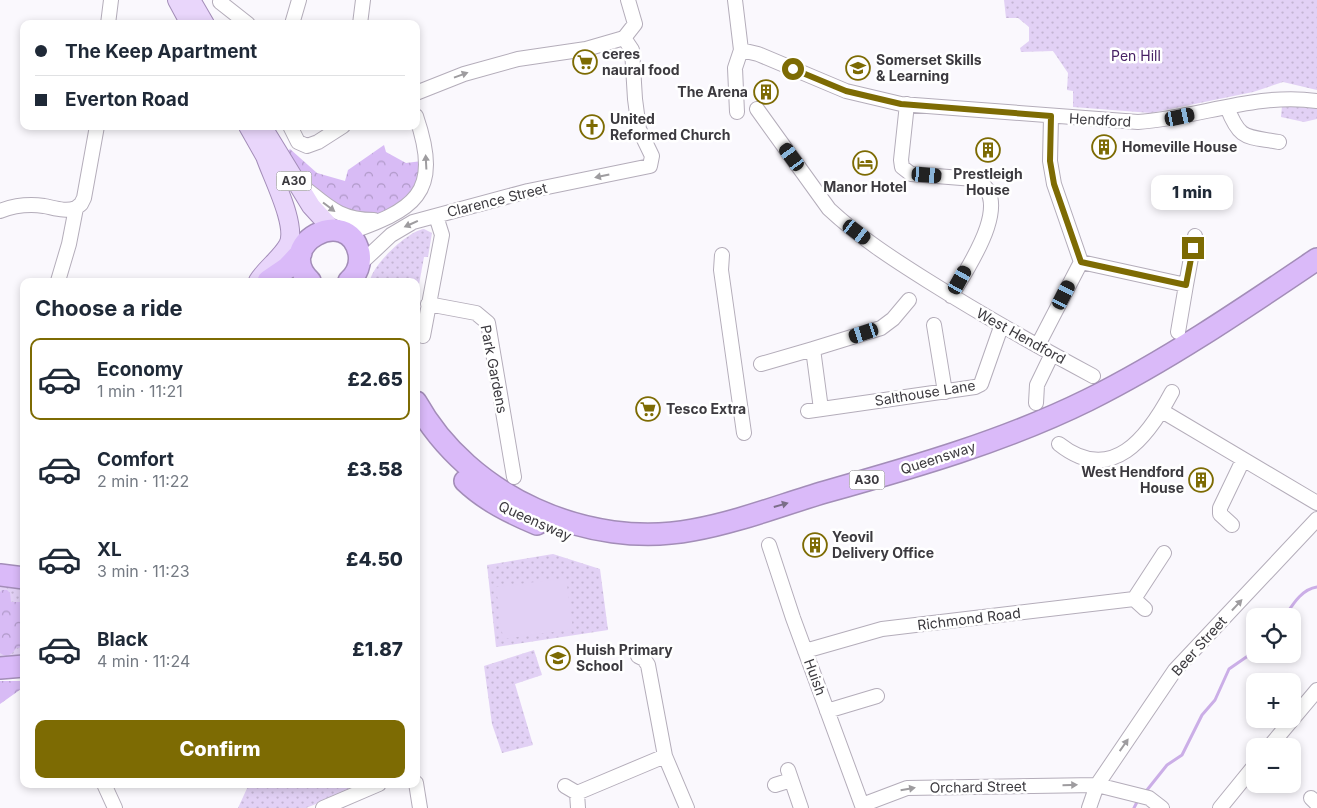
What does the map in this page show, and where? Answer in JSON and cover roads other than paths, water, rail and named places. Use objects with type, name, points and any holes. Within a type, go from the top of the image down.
[{"type":"highway","points":[[273,278],[288,268],[313,235],[339,232],[357,247],[356,275]]},
{"type":"highway","points":[[302,249],[301,266],[308,278]]},
{"type":"highway","name":"Queensway","points":[[420,408],[435,430],[472,468],[527,506],[558,520],[604,531],[638,534],[693,530],[906,469],[972,448],[1053,416],[1130,378],[1317,259]]},
{"type":"highway","name":"Queensway","points":[[420,429],[442,458],[465,481],[511,513],[569,537],[600,545],[633,548],[696,543],[977,461],[1058,429],[1095,412],[1182,363],[1317,276]]},
{"type":"highway","points":[[0,668],[20,667]]},
{"type":"main road","points":[[177,0],[188,20]]},
{"type":"main road","points":[[191,0],[203,20]]},
{"type":"main road","name":"A30","points":[[250,130],[300,219],[302,249]]},
{"type":"main road","name":"A30","points":[[264,130],[291,177],[319,217],[339,232]]},
{"type":"main road","points":[[261,278],[287,247],[291,232],[289,219],[265,156]]},
{"type":"street","points":[[108,20],[111,0]]},
{"type":"street","points":[[293,20],[299,0]]},
{"type":"street","points":[[360,20],[363,0]]},
{"type":"street","points":[[420,91],[464,74],[518,58],[586,49],[624,38],[634,24],[628,0]]},
{"type":"street","points":[[736,0],[741,50],[735,68],[737,112]]},
{"type":"street","points":[[220,2],[243,20]]},
{"type":"street","name":"Clarence Street","points":[[356,275],[402,228],[413,222],[528,191],[650,166],[652,156],[639,129],[632,50],[624,38]]},
{"type":"street","name":"Hendford","points":[[741,50],[758,54],[846,91],[907,104],[1138,122],[1164,120],[1227,107],[1294,97],[1317,100]]},
{"type":"street","points":[[907,104],[901,160],[906,171],[911,174],[974,179],[980,181],[988,196],[991,209],[987,232],[952,296]]},
{"type":"street","points":[[1227,107],[1235,129],[1243,136],[1279,142]]},
{"type":"street","name":"West Hendford","points":[[757,109],[839,223],[952,296],[1002,326],[1094,376]]},
{"type":"street","points":[[1038,345],[1081,262],[1054,184],[1050,161],[1051,116]]},
{"type":"street","points":[[339,232],[382,220],[407,207],[419,193],[427,166],[424,139],[420,128]]},
{"type":"street","points":[[0,211],[33,206],[64,210],[76,208],[81,204],[84,198],[96,130]]},
{"type":"street","points":[[292,130],[298,142],[307,146],[318,142],[337,130]]},
{"type":"street","points":[[291,177],[337,214],[354,219],[382,220]]},
{"type":"street","points":[[59,278],[76,208]]},
{"type":"street","points":[[423,336],[442,235],[436,216]]},
{"type":"street","points":[[1178,332],[1195,236]]},
{"type":"street","points":[[722,255],[721,270],[744,433]]},
{"type":"street","points":[[1081,262],[1186,285]]},
{"type":"street","points":[[761,364],[881,328],[893,319],[909,300]]},
{"type":"street","name":"Park Gardens","points":[[428,304],[476,312],[488,323],[514,477]]},
{"type":"street","points":[[934,325],[945,392]]},
{"type":"street","name":"Salthouse Lane","points":[[813,349],[814,410],[945,392],[982,384],[1002,326]]},
{"type":"street","points":[[1036,403],[1037,385],[1052,354]]},
{"type":"street","points":[[1058,444],[1079,457],[1094,460],[1110,458],[1124,453],[1136,444],[1162,411],[1172,392]]},
{"type":"street","points":[[1162,411],[1317,503]]},
{"type":"street","points":[[1232,525],[1220,514],[1220,508],[1244,460]]},
{"type":"street","name":"Beer Street","points":[[1089,808],[1096,785],[1175,670],[1317,519]]},
{"type":"street","name":"Huish","points":[[769,545],[805,651],[863,806]]},
{"type":"street","points":[[1144,609],[1134,599],[1164,553]]},
{"type":"street","name":"Richmond Road","points":[[805,651],[882,629],[1134,599]]},
{"type":"street","points":[[638,656],[644,659],[648,665],[665,756],[687,808]]},
{"type":"street","points":[[1277,738],[1317,690]]},
{"type":"street","points":[[827,711],[877,696]]},
{"type":"street","points":[[578,808],[571,790],[665,756]]},
{"type":"street","points":[[775,785],[790,775],[801,808]]},
{"type":"street","points":[[1220,808],[1246,776]]},
{"type":"street","name":"Orchard Street","points":[[863,806],[908,788],[1096,785],[1148,798],[1162,808]]},
{"type":"street","points":[[106,788],[115,808]]},
{"type":"street","points":[[323,808],[370,788]]},
{"type":"street","points":[[417,788],[420,808]]},
{"type":"waterway","points":[[1291,608],[1302,594],[1317,587]]},
{"type":"waterway","points":[[1147,790],[1167,765],[1182,755],[1202,715],[1215,700],[1229,669],[1246,657]]},
{"type":"waterway","points":[[1134,808],[1137,802]]},
{"type":"place","name":"ceres naural food","points":[[585,62]]},
{"type":"place","name":"Somerset Skills & Learning","points":[[858,68]]},
{"type":"place","name":"The Arena","points":[[766,92]]},
{"type":"place","name":"United Reformed Church","points":[[592,127]]},
{"type":"place","name":"Homeville House","points":[[1104,147]]},
{"type":"place","name":"Prestleigh House","points":[[988,150]]},
{"type":"place","name":"Manor Hotel","points":[[865,163]]},
{"type":"place","name":"Tesco Extra","points":[[648,409]]},
{"type":"place","name":"West Hendford House","points":[[1201,480]]},
{"type":"place","name":"Yeovil Delivery Office","points":[[815,545]]},
{"type":"place","name":"Huish Primary School","points":[[558,658]]},
{"type":"park label","name":"Pen Hill","points":[[1136,56]]}]
